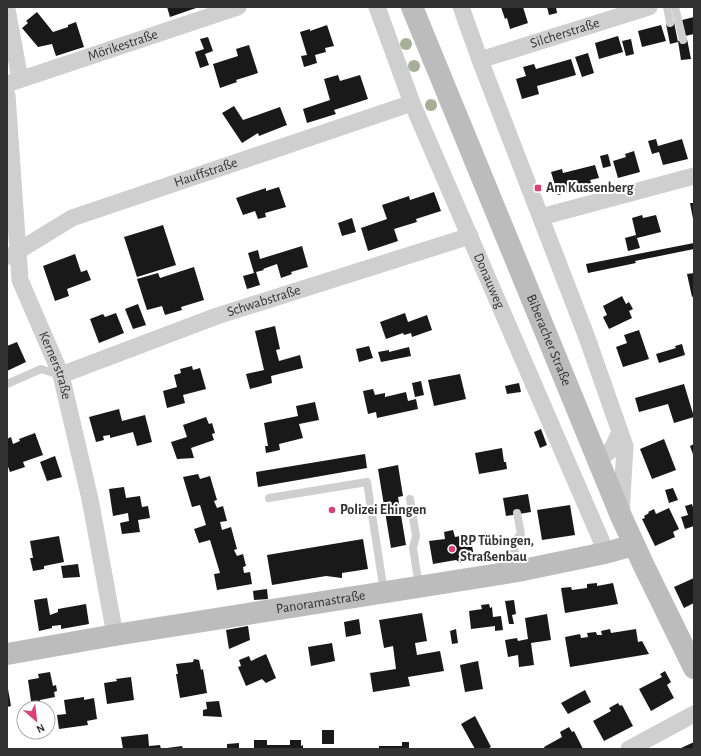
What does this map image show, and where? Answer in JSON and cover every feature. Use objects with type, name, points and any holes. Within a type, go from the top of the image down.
[{"type":"street","name":"Mörikestraße","points":[[14,82],[238,7]]},
{"type":"street","name":"Donauweg","points":[[377,7],[412,103],[601,540],[605,553]]},
{"type":"street","name":"Biberacher Straße","points":[[412,7],[621,516],[694,666]]},
{"type":"street","points":[[461,7],[586,335],[625,446],[621,516]]},
{"type":"street","name":"Silcherstraße","points":[[480,60],[649,7]]},
{"type":"street","points":[[7,8],[14,82]]},
{"type":"street","name":"Kernerstraße","points":[[7,96],[12,255],[20,280],[61,375],[90,499],[115,635]]},
{"type":"street","name":"Hauffstraße","points":[[12,255],[72,218],[412,103]]},
{"type":"street","points":[[541,217],[694,176]]},
{"type":"street","name":"Schwabstraße","points":[[61,375],[217,316],[470,236]]},
{"type":"street","points":[[598,460],[612,449],[620,432]]},
{"type":"street","name":"Panoramastraße","points":[[7,654],[115,635],[518,571],[605,553],[634,545]]},
{"type":"street","points":[[629,749],[694,714]]},
{"type":"lane","points":[[667,7],[670,23]]},
{"type":"lane","points":[[675,7],[683,40]]},
{"type":"lane","points":[[7,384],[41,369],[61,375]]},
{"type":"lane","points":[[269,498],[367,482],[384,593]]},
{"type":"lane","points":[[410,499],[416,536],[414,548],[420,587]]},
{"type":"lane","points":[[517,514],[521,534],[513,543],[518,571]]},
{"type":"building","points":[[167,7],[199,7],[170,17]]},
{"type":"building","points":[[501,7],[523,7],[528,23],[510,29],[507,18],[505,19]]},
{"type":"building","points":[[547,7],[556,7],[557,13],[549,15]]},
{"type":"building","points":[[37,12],[53,32],[68,27],[68,25],[76,22],[84,47],[56,56],[52,44],[38,47],[22,28],[28,23],[26,21]]},
{"type":"building","points":[[694,17],[694,34],[685,36],[682,20]]},
{"type":"building","points":[[674,22],[678,42],[670,44],[666,24]]},
{"type":"building","points":[[327,25],[334,46],[325,48],[326,52],[315,55],[317,63],[304,67],[301,56],[307,55],[300,32],[310,29],[310,31]]},
{"type":"building","points":[[661,25],[666,41],[642,47],[638,31]]},
{"type":"building","points":[[618,36],[623,52],[599,59],[595,43]]},
{"type":"building","points":[[208,37],[213,51],[205,54],[209,65],[200,68],[195,52],[204,49],[200,39]]},
{"type":"building","points":[[631,39],[634,54],[626,56],[622,41]]},
{"type":"building","points":[[687,39],[691,59],[681,60],[678,41]]},
{"type":"building","points":[[249,45],[258,73],[236,80],[237,82],[220,88],[213,64],[238,56],[236,49]]},
{"type":"building","points":[[588,53],[594,73],[582,77],[575,57]]},
{"type":"building","points":[[571,59],[576,75],[537,86],[539,94],[522,99],[516,79],[526,76],[523,67],[534,64],[536,69]]},
{"type":"building","points":[[338,75],[340,81],[360,75],[368,99],[334,110],[336,114],[307,123],[303,109],[330,100],[324,79]]},
{"type":"building","points":[[234,106],[243,120],[280,107],[287,125],[259,136],[258,133],[242,143],[222,113]]},
{"type":"building","points":[[656,139],[658,146],[682,139],[688,159],[663,165],[659,152],[652,154],[648,141]]},
{"type":"building","points":[[634,151],[640,172],[618,178],[613,161],[626,157],[625,154]]},
{"type":"building","points":[[608,154],[611,166],[603,168],[600,156]]},
{"type":"building","points":[[595,165],[599,178],[590,180],[592,185],[558,195],[551,172],[562,169],[563,173]]},
{"type":"building","points":[[279,187],[286,207],[265,213],[266,217],[258,219],[255,211],[243,215],[236,198],[266,188],[266,191]]},
{"type":"building","points":[[434,192],[441,211],[416,219],[417,222],[394,229],[398,241],[368,251],[361,228],[387,219],[382,205],[409,196],[410,200]]},
{"type":"building","points":[[690,203],[694,203],[693,219]]},
{"type":"building","points":[[642,215],[643,218],[656,215],[661,232],[637,238],[640,248],[628,251],[625,238],[636,235],[632,218]]},
{"type":"building","points":[[352,218],[356,232],[342,236],[338,223]]},
{"type":"building","points":[[163,225],[176,265],[137,277],[124,237]]},
{"type":"building","points":[[694,243],[694,249],[635,261],[636,263],[588,273],[586,264]]},
{"type":"building","points":[[302,246],[308,267],[291,272],[292,274],[281,278],[277,264],[263,269],[264,270],[256,272],[260,285],[247,289],[243,276],[254,273],[248,253],[258,250],[260,259]]},
{"type":"building","points":[[75,254],[81,272],[87,270],[91,280],[67,289],[69,296],[55,301],[43,266]]},
{"type":"building","points":[[194,267],[204,300],[181,307],[182,310],[165,315],[162,306],[147,310],[137,279],[158,273],[160,278]]},
{"type":"building","points":[[694,273],[694,296],[692,297],[687,274]]},
{"type":"building","points":[[622,296],[626,304],[629,302],[633,309],[629,311],[632,318],[609,329],[603,317],[607,315],[603,306]]},
{"type":"building","points":[[138,304],[146,325],[133,329],[125,309]]},
{"type":"building","points":[[116,313],[124,333],[99,343],[90,319],[103,314],[105,317]]},
{"type":"building","points":[[405,313],[408,322],[427,315],[432,330],[412,337],[411,333],[404,335],[403,333],[386,339],[380,322]]},
{"type":"building","points":[[275,326],[280,349],[276,350],[279,361],[300,355],[303,368],[271,376],[272,383],[250,389],[246,374],[264,370],[255,331]]},
{"type":"building","points":[[639,330],[649,359],[623,367],[616,347],[627,343],[624,335]]},
{"type":"building","points":[[17,342],[26,362],[7,371],[7,346]]},
{"type":"building","points":[[682,344],[685,355],[659,363],[656,354],[676,348],[675,346]]},
{"type":"building","points":[[369,346],[373,358],[359,362],[356,349]]},
{"type":"building","points":[[409,347],[411,356],[381,362],[378,352],[389,350],[389,352]]},
{"type":"building","points":[[192,366],[193,370],[200,368],[206,389],[183,395],[185,403],[167,408],[163,391],[177,387],[174,375],[181,373],[180,369]]},
{"type":"building","points":[[460,374],[466,399],[434,406],[428,380]]},
{"type":"building","points":[[421,381],[424,395],[415,397],[412,383]]},
{"type":"building","points":[[519,383],[521,392],[507,394],[505,386]]},
{"type":"building","points":[[684,384],[694,417],[674,423],[668,404],[639,412],[635,398]]},
{"type":"building","points":[[373,389],[375,395],[385,393],[385,397],[406,392],[408,401],[416,399],[418,409],[377,418],[376,412],[368,414],[363,391]]},
{"type":"building","points":[[315,402],[319,420],[299,424],[303,438],[279,444],[280,450],[266,453],[265,446],[268,446],[264,423],[298,416],[296,406]]},
{"type":"building","points":[[119,409],[122,421],[145,415],[152,442],[137,446],[133,432],[110,438],[110,435],[103,436],[104,440],[96,442],[89,417]]},
{"type":"building","points":[[206,417],[209,424],[212,423],[215,433],[212,434],[214,440],[191,448],[194,458],[177,459],[171,442],[187,437],[183,425]]},
{"type":"building","points":[[541,429],[547,445],[540,448],[534,432]]},
{"type":"building","points":[[35,433],[43,455],[23,462],[25,467],[10,472],[7,464],[7,439],[11,437],[13,444],[20,441],[19,439]]},
{"type":"building","points":[[664,439],[676,470],[652,479],[640,449]]},
{"type":"building","points":[[694,444],[694,457],[690,446]]},
{"type":"building","points":[[502,448],[504,462],[506,462],[507,469],[479,474],[475,453]]},
{"type":"building","points":[[365,454],[367,468],[258,487],[256,472]]},
{"type":"building","points":[[55,456],[62,477],[47,481],[40,462]]},
{"type":"building","points":[[398,465],[403,496],[398,497],[406,545],[391,548],[378,469]]},
{"type":"building","points":[[198,474],[200,479],[210,476],[217,500],[214,501],[217,508],[223,506],[227,521],[220,522],[222,530],[231,527],[237,549],[234,550],[237,556],[243,554],[246,566],[243,567],[244,573],[250,572],[252,584],[217,590],[214,574],[220,573],[210,540],[199,543],[194,529],[206,525],[200,505],[192,507],[183,477]]},
{"type":"building","points":[[124,487],[126,498],[140,496],[142,507],[148,506],[150,518],[138,520],[140,532],[122,534],[120,523],[129,521],[128,513],[113,516],[109,489]]},
{"type":"building","points":[[673,488],[678,500],[669,503],[665,490]]},
{"type":"building","points":[[528,494],[531,512],[506,516],[503,498]]},
{"type":"building","points":[[692,504],[694,511],[694,526],[685,529],[681,517],[688,515],[685,506]]},
{"type":"building","name":"RP Tübingen, Straßenbau","points":[[570,505],[575,535],[542,540],[537,510]]},
{"type":"building","points":[[669,508],[679,529],[673,532],[675,537],[655,546],[642,519],[645,518],[644,516],[649,513],[648,512],[654,509],[656,514]]},
{"type":"building","name":"RP Tübingen, Straßenbau","points":[[453,530],[455,537],[470,534],[474,557],[464,559],[461,563],[456,560],[433,564],[429,541],[445,539],[444,532]]},
{"type":"building","points":[[59,536],[64,562],[44,566],[44,569],[33,571],[30,558],[33,558],[30,541]]},
{"type":"building","points":[[363,539],[368,569],[342,573],[342,578],[326,576],[272,585],[267,555]]},
{"type":"building","points":[[78,564],[80,577],[63,578],[61,566]]},
{"type":"building","points":[[694,578],[694,603],[684,608],[674,587]]},
{"type":"building","points":[[597,583],[597,586],[613,583],[618,604],[565,613],[561,588],[571,587],[572,590],[587,588],[587,584]]},
{"type":"building","points":[[267,589],[268,599],[254,600],[253,591]]},
{"type":"building","points":[[47,598],[50,615],[58,612],[58,609],[86,604],[89,624],[61,629],[61,625],[52,626],[52,628],[39,631],[34,600]]},
{"type":"building","points":[[514,600],[516,614],[512,615],[514,624],[509,624],[505,601]]},
{"type":"building","points":[[489,604],[490,608],[492,607],[493,617],[501,616],[503,630],[495,631],[495,626],[471,629],[469,611],[482,609],[481,605]]},
{"type":"building","points":[[422,613],[427,641],[415,643],[417,655],[440,651],[444,671],[408,677],[410,686],[373,692],[370,673],[396,669],[393,646],[384,648],[379,620]]},
{"type":"building","points":[[547,614],[551,640],[531,643],[534,665],[519,667],[518,655],[508,657],[505,640],[517,638],[518,641],[528,639],[525,618]]},
{"type":"building","points":[[359,619],[361,634],[346,637],[344,622]]},
{"type":"building","points":[[248,626],[250,640],[229,649],[226,630]]},
{"type":"building","points":[[456,629],[458,643],[452,644],[450,631]]},
{"type":"building","points":[[610,629],[611,633],[636,629],[638,642],[642,641],[649,654],[570,667],[565,637],[580,634],[581,638],[588,637],[587,633],[596,632],[597,635],[602,635],[601,631]]},
{"type":"building","points":[[332,643],[335,661],[311,666],[308,647]]},
{"type":"building","points":[[266,654],[276,678],[266,683],[262,679],[246,686],[238,667],[241,666],[239,660],[249,656],[251,661]]},
{"type":"building","points":[[194,659],[199,660],[201,670],[203,669],[207,693],[180,698],[176,664],[193,662]]},
{"type":"building","points":[[478,661],[483,689],[465,692],[460,665]]},
{"type":"building","points":[[665,671],[671,682],[667,685],[674,698],[651,711],[639,689],[662,677],[660,674]]},
{"type":"building","points":[[50,672],[53,686],[56,685],[57,691],[54,692],[55,697],[31,700],[28,680],[39,678],[38,674]]},
{"type":"building","points":[[131,677],[134,700],[107,704],[104,683],[117,681],[116,679]]},
{"type":"building","points":[[8,689],[11,706],[7,707],[7,690]]},
{"type":"building","points":[[585,690],[591,702],[568,714],[561,703]]},
{"type":"building","points":[[84,697],[84,700],[94,698],[97,719],[87,721],[88,725],[59,729],[57,715],[66,714],[64,700]]},
{"type":"building","points":[[219,701],[222,717],[203,716],[203,710],[207,709],[206,702]]},
{"type":"building","points":[[618,703],[620,706],[622,705],[633,726],[604,741],[593,721],[611,711],[609,708]]},
{"type":"building","points":[[475,716],[491,747],[487,749],[475,749],[461,724]]},
{"type":"building","points":[[569,727],[572,732],[574,731],[583,749],[545,749],[544,747],[562,737],[560,732]]},
{"type":"building","points":[[322,730],[334,730],[334,744],[322,744]]},
{"type":"building","points":[[148,734],[149,746],[160,745],[161,749],[123,749],[121,737]]},
{"type":"building","points":[[254,740],[267,740],[267,745],[290,745],[290,740],[301,740],[301,746],[303,745],[303,749],[254,749]]},
{"type":"building","points":[[402,742],[409,742],[409,749],[379,749],[379,746],[402,746]]},
{"type":"building","points":[[694,742],[694,749],[679,749]]},
{"type":"building","points":[[239,743],[239,749],[227,749],[227,744]]},
{"type":"building","points":[[182,746],[183,749],[167,749],[167,748]]},
{"type":"place","name":"Am Kussenberg","points":[[538,188]]},
{"type":"place","name":"Polizei Ehingen","points":[[332,510]]},
{"type":"place","name":"RP Tübingen, Straßenbau","points":[[452,549]]}]
